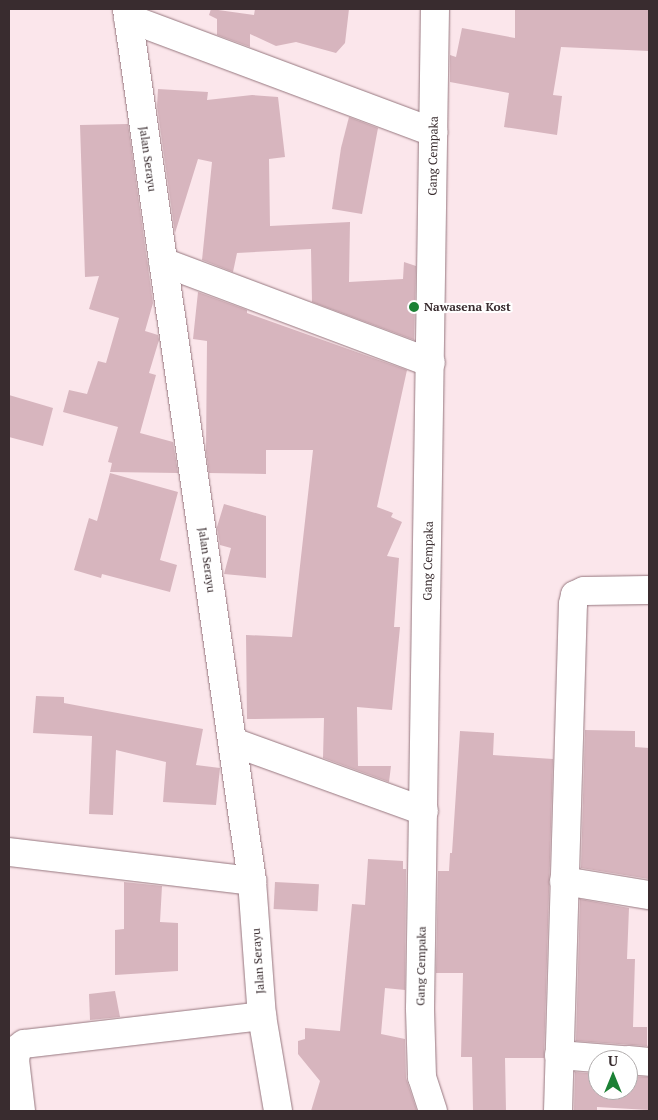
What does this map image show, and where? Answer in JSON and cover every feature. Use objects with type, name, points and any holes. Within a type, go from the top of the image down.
[{"type":"street","name":"Gang Cempaka","points":[[433,1111],[422,1077],[435,9]]},
{"type":"street","points":[[128,13],[433,132]]},
{"type":"street","name":"Jalan Serayu","points":[[128,13],[252,881],[262,1016],[278,1111]]},
{"type":"street","points":[[163,262],[431,363]]},
{"type":"street","points":[[558,1111],[564,881],[575,595],[584,591],[649,590]]},
{"type":"street","points":[[233,742],[424,811]]},
{"type":"street","points":[[9,852],[252,881]]},
{"type":"street","points":[[564,881],[649,895]]},
{"type":"street","points":[[21,1111],[15,1060],[17,1049],[24,1044],[262,1016]]},
{"type":"street","points":[[559,1055],[588,1057]]},
{"type":"building","points":[[211,9],[254,15],[255,9],[349,9],[345,43],[336,53],[296,42],[276,46],[250,34],[250,47],[217,35],[217,19],[209,15]]},
{"type":"building","points":[[515,9],[649,9],[649,51],[561,47],[553,95],[562,96],[557,135],[504,127],[509,93],[450,82],[450,55],[456,57],[462,28],[515,38]]},
{"type":"building","points":[[158,89],[208,92],[207,100],[252,95],[278,97],[285,157],[269,159],[270,226],[350,222],[349,282],[403,279],[404,262],[416,266],[414,340],[312,302],[311,249],[237,253],[233,272],[202,260],[212,162],[198,159],[175,233],[157,106]]},
{"type":"building","points":[[349,117],[378,128],[362,214],[332,209],[341,148]]},
{"type":"building","points":[[128,124],[153,303],[145,331],[158,335],[159,340],[149,373],[156,375],[140,433],[173,442],[178,473],[110,472],[112,463],[108,462],[118,427],[63,412],[69,390],[87,394],[98,361],[106,363],[119,318],[89,309],[99,276],[85,277],[80,125]]},
{"type":"building","points":[[198,292],[247,310],[247,313],[407,370],[377,507],[393,513],[391,517],[402,522],[387,556],[399,558],[394,627],[400,627],[392,710],[357,707],[358,766],[391,766],[389,782],[323,758],[324,718],[247,719],[246,635],[292,637],[313,450],[266,450],[266,474],[209,473],[206,451],[207,341],[193,339]]},
{"type":"building","points":[[9,395],[53,408],[43,446],[9,437]]},
{"type":"building","points":[[110,473],[178,492],[160,560],[177,565],[170,592],[102,574],[101,578],[74,570],[89,518],[97,521]]},
{"type":"building","points":[[224,504],[266,516],[266,578],[224,574],[231,548],[220,545],[217,527]]},
{"type":"building","points":[[36,696],[64,697],[64,703],[203,729],[196,765],[220,768],[216,805],[163,802],[166,762],[116,750],[113,815],[89,814],[92,736],[33,733]]},
{"type":"building","points":[[585,730],[635,731],[635,747],[649,748],[649,879],[581,868]]},
{"type":"building","points":[[460,731],[494,733],[493,755],[553,759],[544,1058],[505,1058],[506,1111],[473,1111],[472,1057],[461,1057],[463,973],[436,973],[438,871],[449,871],[450,853],[452,853]]},
{"type":"building","points":[[368,859],[403,861],[403,869],[406,869],[405,990],[385,988],[381,1034],[405,1039],[406,1078],[417,1111],[311,1111],[320,1081],[298,1054],[298,1041],[305,1039],[305,1028],[340,1031],[352,904],[365,905]]},
{"type":"building","points":[[124,882],[162,886],[160,922],[178,923],[178,971],[115,975],[115,930],[124,929]]},
{"type":"building","points":[[275,882],[319,884],[318,911],[274,909]]},
{"type":"building","points":[[580,899],[629,908],[627,959],[635,959],[633,1027],[647,1027],[647,1046],[576,1041]]},
{"type":"building","points":[[115,991],[120,1017],[90,1020],[89,994]]},
{"type":"building","points":[[575,1072],[588,1073],[588,1100],[638,1100],[638,1076],[649,1077],[649,1110],[597,1107],[597,1111],[574,1111]]},
{"type":"place","name":"Nawasena Kost","points":[[414,307]]}]
